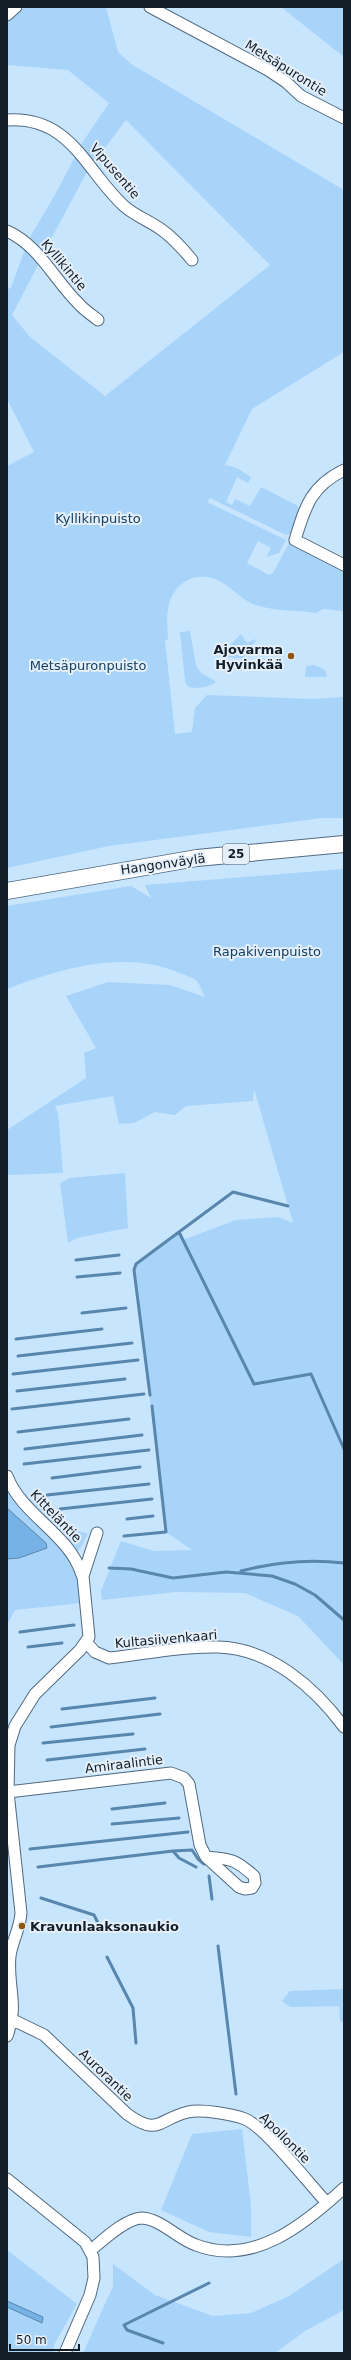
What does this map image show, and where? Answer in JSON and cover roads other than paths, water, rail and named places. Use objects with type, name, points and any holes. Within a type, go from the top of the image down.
[{"type":"highway","name":"Hangonväylä","points":[[7,891],[197,858],[344,844]]},
{"type":"street","points":[[7,15],[16,7]]},
{"type":"street","name":"Metsäpurontie","points":[[152,8],[268,70],[286,82],[301,96],[344,118]]},
{"type":"street","name":"Vipusentie","points":[[7,120],[18,119],[40,124],[63,136],[73,145],[122,205],[133,214],[161,229],[192,260]]},
{"type":"street","name":"Kyllikintie","points":[[7,231],[22,238],[35,251],[78,304],[98,320]]},
{"type":"street","points":[[344,470],[332,476],[312,495],[304,508],[295,540],[344,565]]},
{"type":"street","name":"Kitteläntie","points":[[7,1476],[12,1490],[71,1552],[79,1563],[83,1576]]},
{"type":"street","points":[[7,2036],[13,2020],[10,1954],[20,1924],[21,1913],[8,1792],[7,1758],[15,1726],[35,1694],[87,1643],[90,1628],[83,1576],[97,1533]]},
{"type":"street","name":"Kultasiivenkaari","points":[[87,1643],[95,1652],[109,1658],[218,1647],[258,1655],[290,1672],[328,1708],[344,1727]]},
{"type":"street","name":"Amiraalintie","points":[[8,1792],[171,1773],[184,1778],[189,1784],[200,1845],[206,1857]]},
{"type":"street","name":"Aurorantie","points":[[13,2020],[44,2035],[127,2114],[139,2123],[155,2126],[187,2112]]},
{"type":"street","name":"Apollontie","points":[[187,2112],[201,2111],[244,2118],[255,2125],[328,2204]]},
{"type":"street","points":[[7,2179],[78,2236],[91,2250],[95,2264],[90,2295],[64,2353]]},
{"type":"street","points":[[91,2250],[121,2226],[141,2218],[150,2220],[196,2245],[218,2250],[254,2247],[275,2240],[302,2224],[328,2204],[344,2188]]},
{"type":"waterway","points":[[288,1206],[233,1192],[179,1232],[254,1384],[311,1374],[344,1449]]},
{"type":"waterway","points":[[150,1395],[134,1270],[136,1264],[179,1232]]},
{"type":"waterway","points":[[76,1260],[119,1255]]},
{"type":"waterway","points":[[77,1277],[120,1273]]},
{"type":"waterway","points":[[82,1313],[126,1308]]},
{"type":"waterway","points":[[16,1339],[102,1329]]},
{"type":"waterway","points":[[18,1356],[132,1343]]},
{"type":"waterway","points":[[13,1374],[138,1360]]},
{"type":"waterway","points":[[17,1391],[125,1379]]},
{"type":"waterway","points":[[12,1409],[144,1394]]},
{"type":"waterway","points":[[124,1536],[166,1532],[152,1406]]},
{"type":"waterway","points":[[18,1432],[129,1419]]},
{"type":"waterway","points":[[25,1449],[142,1435]]},
{"type":"waterway","points":[[24,1464],[149,1450]]},
{"type":"waterway","points":[[52,1478],[140,1467]]},
{"type":"waterway","points":[[47,1495],[149,1484]]},
{"type":"waterway","points":[[60,1509],[152,1499]]},
{"type":"waterway","points":[[127,1519],[153,1516]]},
{"type":"waterway","points":[[241,1571],[267,1565],[292,1562],[318,1561],[344,1563]]},
{"type":"waterway","points":[[109,1568],[131,1569],[173,1578],[226,1572],[272,1576],[295,1584],[315,1595],[344,1620]]},
{"type":"waterway","points":[[20,1632],[74,1625]]},
{"type":"waterway","points":[[28,1647],[62,1643]]},
{"type":"waterway","points":[[62,1709],[155,1698]]},
{"type":"waterway","points":[[51,1727],[160,1714]]},
{"type":"waterway","points":[[43,1743],[133,1734]]},
{"type":"waterway","points":[[47,1760],[145,1749]]},
{"type":"waterway","points":[[112,1809],[165,1803]]},
{"type":"waterway","points":[[112,1824],[179,1818]]},
{"type":"waterway","points":[[30,1849],[188,1832]]},
{"type":"waterway","points":[[173,1851],[192,1850],[198,1859],[204,1864]]},
{"type":"waterway","points":[[38,1867],[173,1851],[179,1858],[196,1867]]},
{"type":"waterway","points":[[209,1876],[212,1899]]},
{"type":"waterway","points":[[41,1898],[94,1915],[98,1923]]},
{"type":"waterway","points":[[218,1946],[236,2094]]},
{"type":"waterway","points":[[107,1957],[133,2008],[136,2043]]},
{"type":"waterway","points":[[163,2343],[127,2330],[124,2325],[209,2283]]},
{"type":"place","name":"Ajovarma Hyvinkää","points":[[291,656]]},
{"type":"place","name":"Kravunlaaksonaukio","points":[[22,1926]]},
{"type":"park label","name":"Kyllikinpuisto","points":[[98,518]]},
{"type":"park label","name":"Metsäpuronpuisto","points":[[88,665]]},
{"type":"park label","name":"Rapakivenpuisto","points":[[267,951]]}]
